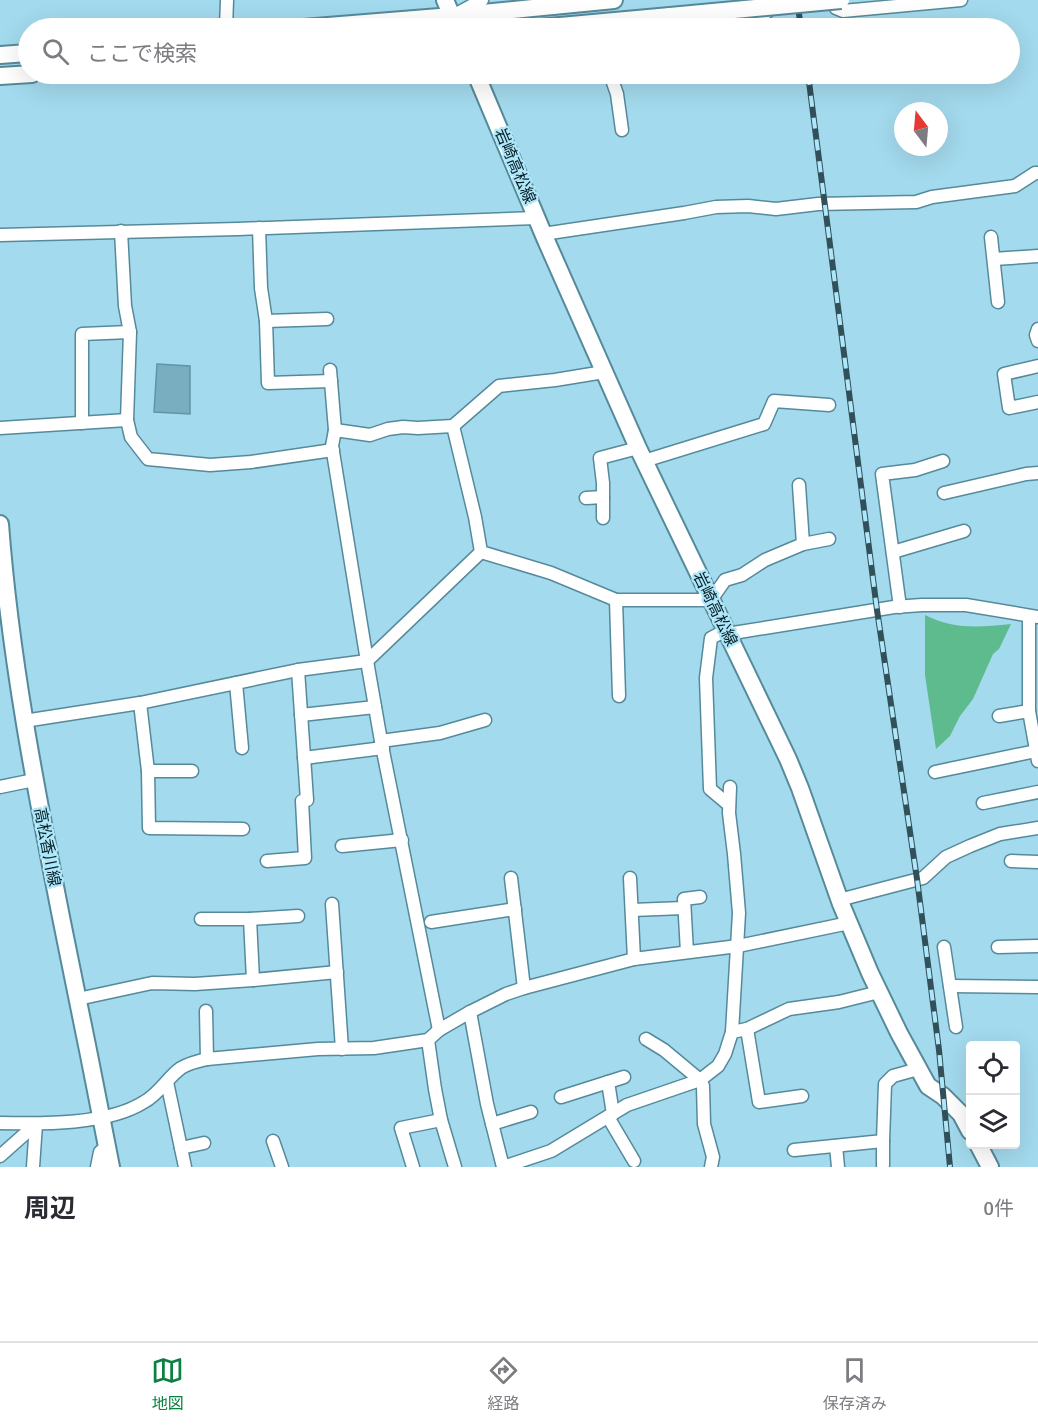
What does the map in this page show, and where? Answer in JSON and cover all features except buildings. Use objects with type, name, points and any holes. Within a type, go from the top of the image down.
[{"type":"main road","points":[[445,0],[452,18]]},
{"type":"main road","points":[[483,18],[614,0]]},
{"type":"main road","points":[[699,18],[841,0]]},
{"type":"main road","points":[[0,55],[18,54]]},
{"type":"main road","points":[[0,76],[18,75]]},
{"type":"main road","name":"岩崎高松線","points":[[480,84],[536,218],[641,455],[788,759],[839,900],[879,992],[928,1086],[943,1096],[961,1114],[966,1123]]},
{"type":"main road","name":"高松香川線","points":[[0,524],[5,585],[4,613],[34,780],[111,1167]]},
{"type":"main road","points":[[981,1149],[990,1167]]},
{"type":"street","points":[[226,18],[227,0]]},
{"type":"street","points":[[459,18],[482,0]]},
{"type":"street","points":[[759,18],[768,11],[768,0]]},
{"type":"street","points":[[835,0],[836,8],[843,11],[961,0]]},
{"type":"street","points":[[614,84],[618,94],[622,130]]},
{"type":"street","points":[[543,234],[716,207],[748,206],[776,209],[818,204],[916,202],[932,197],[1015,186],[1038,173]]},
{"type":"street","points":[[0,235],[536,218]]},
{"type":"street","points":[[259,228],[268,383],[331,375],[335,430],[333,450],[367,661],[439,1030]]},
{"type":"street","points":[[121,231],[125,306],[130,332],[127,420],[131,437],[148,459],[210,465],[251,462],[333,450]]},
{"type":"street","points":[[991,237],[998,303]]},
{"type":"street","points":[[994,259],[1038,256]]},
{"type":"street","points":[[266,321],[327,319]]},
{"type":"street","points":[[1038,329],[1036,335],[1038,341]]},
{"type":"street","points":[[82,423],[82,334],[130,332]]},
{"type":"street","points":[[1038,366],[1004,374],[1009,408],[1038,402]]},
{"type":"street","points":[[335,430],[369,435],[403,427],[453,426],[499,386],[604,372]]},
{"type":"street","points":[[603,518],[600,458],[641,455],[764,424],[774,401],[829,405]]},
{"type":"street","points":[[0,428],[127,420]]},
{"type":"street","points":[[453,426],[482,552]]},
{"type":"street","points":[[900,606],[882,474],[915,470],[943,461]]},
{"type":"street","points":[[944,492],[1038,472]]},
{"type":"street","points":[[799,485],[803,544]]},
{"type":"street","points":[[586,498],[603,496]]},
{"type":"street","points":[[892,552],[964,531]]},
{"type":"street","points":[[482,552],[551,573],[616,600],[711,600],[725,580],[742,575],[765,560],[803,544],[829,539]]},
{"type":"street","points":[[24,722],[140,703],[298,670],[367,661],[482,552]]},
{"type":"street","points":[[616,600],[619,696]]},
{"type":"street","points":[[729,805],[710,789],[706,678],[711,638],[726,632],[922,604],[966,605],[1034,616],[1029,711],[1037,756],[935,772]]},
{"type":"street","points":[[267,861],[305,858],[302,801],[307,800],[298,670]]},
{"type":"street","points":[[236,683],[242,748]]},
{"type":"street","points":[[140,703],[148,771],[149,828],[243,829]]},
{"type":"street","points":[[301,715],[375,707]]},
{"type":"street","points":[[999,716],[1029,711]]},
{"type":"street","points":[[304,758],[440,733],[485,720]]},
{"type":"street","points":[[148,771],[192,771]]},
{"type":"street","points":[[0,787],[34,780]]},
{"type":"street","points":[[470,1012],[487,1104],[503,1167],[551,1151],[627,1105],[700,1080],[718,1066],[725,1054],[732,1032],[738,946],[739,913],[729,805],[730,787]]},
{"type":"street","points":[[983,803],[1038,792]]},
{"type":"street","points":[[839,900],[923,878],[946,857],[970,846],[1000,834],[1038,828]]},
{"type":"street","points":[[342,846],[402,840]]},
{"type":"street","points":[[1011,861],[1038,862]]},
{"type":"street","points":[[511,878],[524,988]]},
{"type":"street","points":[[630,878],[634,959]]},
{"type":"street","points":[[687,952],[684,899],[700,897]]},
{"type":"street","points":[[332,904],[342,1049]]},
{"type":"street","points":[[632,910],[684,908]]},
{"type":"street","points":[[431,922],[515,909]]},
{"type":"street","points":[[201,919],[298,916]]},
{"type":"street","points":[[250,919],[253,980]]},
{"type":"street","points":[[0,1123],[36,1124],[102,1118],[147,1101],[180,1069],[192,1062],[318,1049],[374,1048],[428,1040],[439,1030],[470,1012],[506,994],[524,988],[634,959],[738,946],[849,923]]},
{"type":"street","points":[[998,947],[1038,945]]},
{"type":"street","points":[[944,947],[956,1027]]},
{"type":"street","points":[[78,999],[152,983],[195,984],[337,972]]},
{"type":"street","points":[[950,986],[1038,987]]},
{"type":"street","points":[[732,1032],[747,1029],[789,1009],[839,1002],[879,992]]},
{"type":"street","points":[[206,1011],[207,1059]]},
{"type":"street","points":[[747,1029],[759,1102],[802,1096]]},
{"type":"street","points":[[646,1039],[664,1050],[700,1080],[703,1086],[704,1124],[713,1157],[711,1167]]},
{"type":"street","points":[[428,1040],[441,1120],[455,1167]]},
{"type":"street","points":[[884,1165],[885,1084],[893,1076],[918,1069]]},
{"type":"street","points":[[561,1097],[624,1077]]},
{"type":"street","points":[[167,1082],[185,1167]]},
{"type":"street","points":[[608,1082],[611,1116],[634,1161]]},
{"type":"street","points":[[492,1124],[531,1112]]},
{"type":"street","points":[[413,1167],[401,1128],[441,1120]]},
{"type":"street","points":[[0,1156],[36,1124]]},
{"type":"street","points":[[33,1167],[36,1124]]},
{"type":"street","points":[[273,1141],[282,1167]]},
{"type":"street","points":[[794,1150],[883,1141]]},
{"type":"street","points":[[181,1148],[204,1143]]},
{"type":"street","points":[[97,1167],[100,1152],[107,1146]]},
{"type":"street","points":[[836,1146],[838,1167]]},
{"type":"green space","points":[[925,615],[957,625],[1011,624],[999,649],[993,654],[973,699],[960,716],[950,736],[936,749],[925,675]]},
{"type":"railway","points":[[797,0],[800,18]]},
{"type":"railway","points":[[809,84],[877,610],[917,879],[939,1050],[950,1167]]}]
